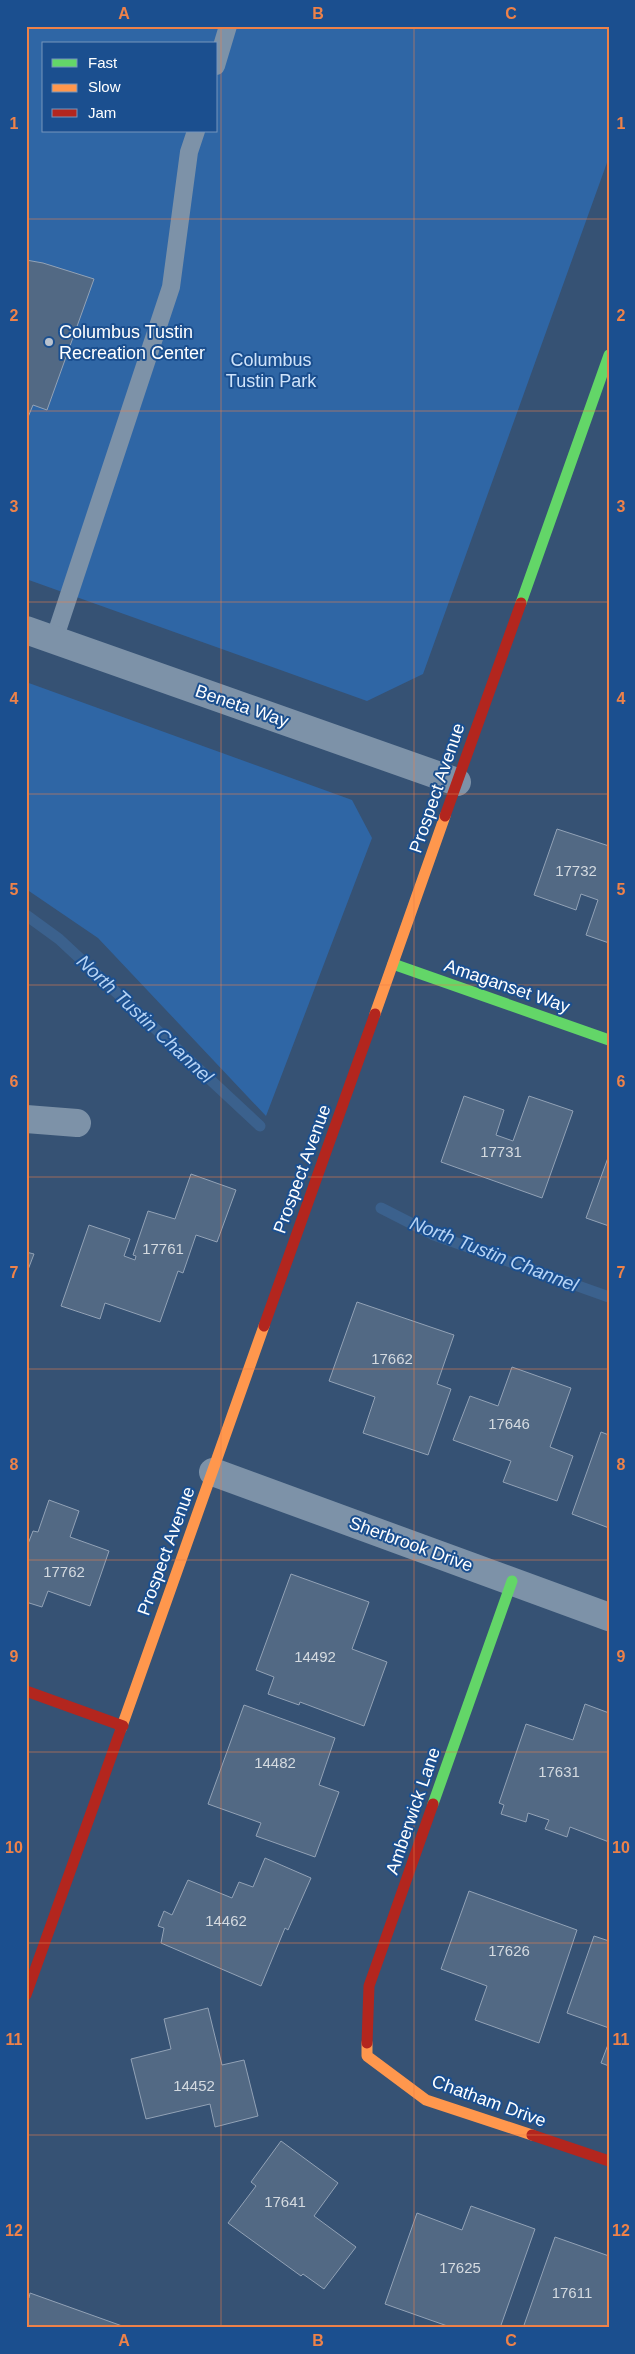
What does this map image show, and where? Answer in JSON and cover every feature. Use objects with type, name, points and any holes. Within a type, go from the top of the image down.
[{"type":"main road","name":"Prospect Avenue","points":[[26,1995],[609,355]]},
{"type":"main road","name":"Amaganset Way","points":[[393,964],[609,1040]]},
{"type":"main road","name":"Amberwick Lane","points":[[367,2056],[369,1986],[512,1581]]},
{"type":"main road","points":[[26,1691],[123,1726]]},
{"type":"main road","name":"Chatham Drive","points":[[367,2056],[426,2100],[609,2161]]},
{"type":"street","name":"Beneta Way","points":[[26,630],[457,782]]},
{"type":"street","points":[[26,1119],[77,1123]]},
{"type":"street","name":"Sherbrook Drive","points":[[213,1472],[609,1617]]},
{"type":"lane","points":[[218,59],[228,26]]},
{"type":"lane","points":[[54,640],[171,287],[189,152],[196,132]]},
{"type":"green space","name":"Columbus Tustin Park","points":[[26,26],[609,26],[609,157],[423,674],[367,701],[26,579]]},
{"type":"green space","points":[[26,682],[352,800],[372,838],[266,1116],[98,938],[26,889]]},
{"type":"building","name":"Columbus Tustin Recreation Center","points":[[26,260],[43,263],[94,279],[47,410],[33,405],[26,422]]},
{"type":"building","points":[[557,829],[609,846],[609,943],[586,935],[598,900],[581,894],[576,910],[534,895]]},
{"type":"building","points":[[464,1096],[504,1110],[496,1135],[513,1141],[529,1096],[573,1111],[542,1198],[441,1162]]},
{"type":"building","points":[[609,1155],[609,1226],[586,1218]]},
{"type":"building","points":[[191,1174],[236,1190],[217,1242],[196,1235],[183,1273],[178,1271],[160,1322],[105,1303],[100,1319],[61,1306],[89,1225],[130,1239],[124,1256],[135,1260],[136,1256],[133,1255],[148,1211],[175,1219]]},
{"type":"building","points":[[26,1252],[34,1254],[26,1275]]},
{"type":"building","points":[[357,1302],[454,1335],[437,1384],[451,1389],[428,1455],[363,1433],[375,1397],[329,1381]]},
{"type":"building","points":[[512,1367],[571,1388],[550,1447],[573,1456],[557,1501],[503,1482],[511,1461],[453,1440],[470,1396],[498,1406]]},
{"type":"building","points":[[601,1432],[609,1435],[609,1528],[572,1514]]},
{"type":"building","points":[[49,1500],[79,1511],[70,1537],[109,1551],[90,1606],[48,1591],[42,1607],[26,1602],[26,1549],[33,1531],[38,1532]]},
{"type":"building","points":[[291,1574],[369,1602],[352,1649],[387,1662],[364,1726],[300,1702],[299,1705],[268,1694],[274,1677],[256,1670]]},
{"type":"building","points":[[585,1704],[609,1713],[609,1842],[570,1827],[567,1837],[545,1829],[549,1820],[528,1813],[526,1822],[501,1814],[504,1805],[499,1803],[526,1724],[573,1740]]},
{"type":"building","points":[[244,1705],[335,1738],[319,1785],[339,1792],[315,1857],[256,1836],[261,1823],[208,1804]]},
{"type":"building","points":[[265,1858],[311,1878],[288,1930],[285,1928],[261,1986],[161,1943],[164,1928],[158,1926],[164,1911],[172,1915],[188,1880],[232,1898],[239,1882],[253,1887]]},
{"type":"building","points":[[469,1891],[577,1930],[539,2043],[475,2020],[487,1986],[441,1969]]},
{"type":"building","points":[[594,1936],[609,1941],[609,2028],[567,2013]]},
{"type":"building","points":[[208,2008],[222,2065],[244,2060],[258,2116],[215,2127],[210,2104],[146,2119],[131,2059],[171,2049],[164,2019]]},
{"type":"building","points":[[609,2042],[609,2066],[601,2063]]},
{"type":"building","points":[[281,2141],[338,2183],[314,2216],[356,2247],[324,2289],[303,2274],[301,2276],[228,2223],[256,2186],[251,2182]]},
{"type":"building","points":[[471,2206],[535,2229],[500,2328],[453,2328],[385,2304],[417,2213],[462,2230]]},
{"type":"building","points":[[555,2237],[609,2256],[609,2328],[523,2328]]},
{"type":"building","points":[[30,2293],[125,2327],[26,2328],[26,2297],[29,2298]]},
{"type":"waterway","name":"North Tustin Channel","points":[[26,915],[59,939],[260,1126]]},
{"type":"waterway","name":"North Tustin Channel","points":[[381,1208],[434,1235],[609,1297]]},
{"type":"traffic: fast","points":[[521,603],[609,355]]},
{"type":"traffic: fast","points":[[393,964],[609,1040]]},
{"type":"traffic: fast","points":[[433,1804],[512,1581]]},
{"type":"traffic: slow","points":[[375,1014],[445,816]]},
{"type":"traffic: slow","points":[[121,1729],[264,1326]]},
{"type":"traffic: slow","points":[[367,2043],[367,2056],[426,2100],[532,2135]]},
{"type":"traffic: jam","points":[[445,816],[521,603]]},
{"type":"traffic: jam","points":[[264,1326],[375,1014]]},
{"type":"traffic: jam","points":[[26,1691],[123,1726]]},
{"type":"traffic: jam","points":[[26,1995],[121,1729]]},
{"type":"traffic: jam","points":[[367,2043],[369,1986],[433,1804]]},
{"type":"traffic: jam","points":[[532,2135],[609,2161]]},
{"type":"place","name":"Columbus Tustin Recreation Center","points":[[49,342]]}]
